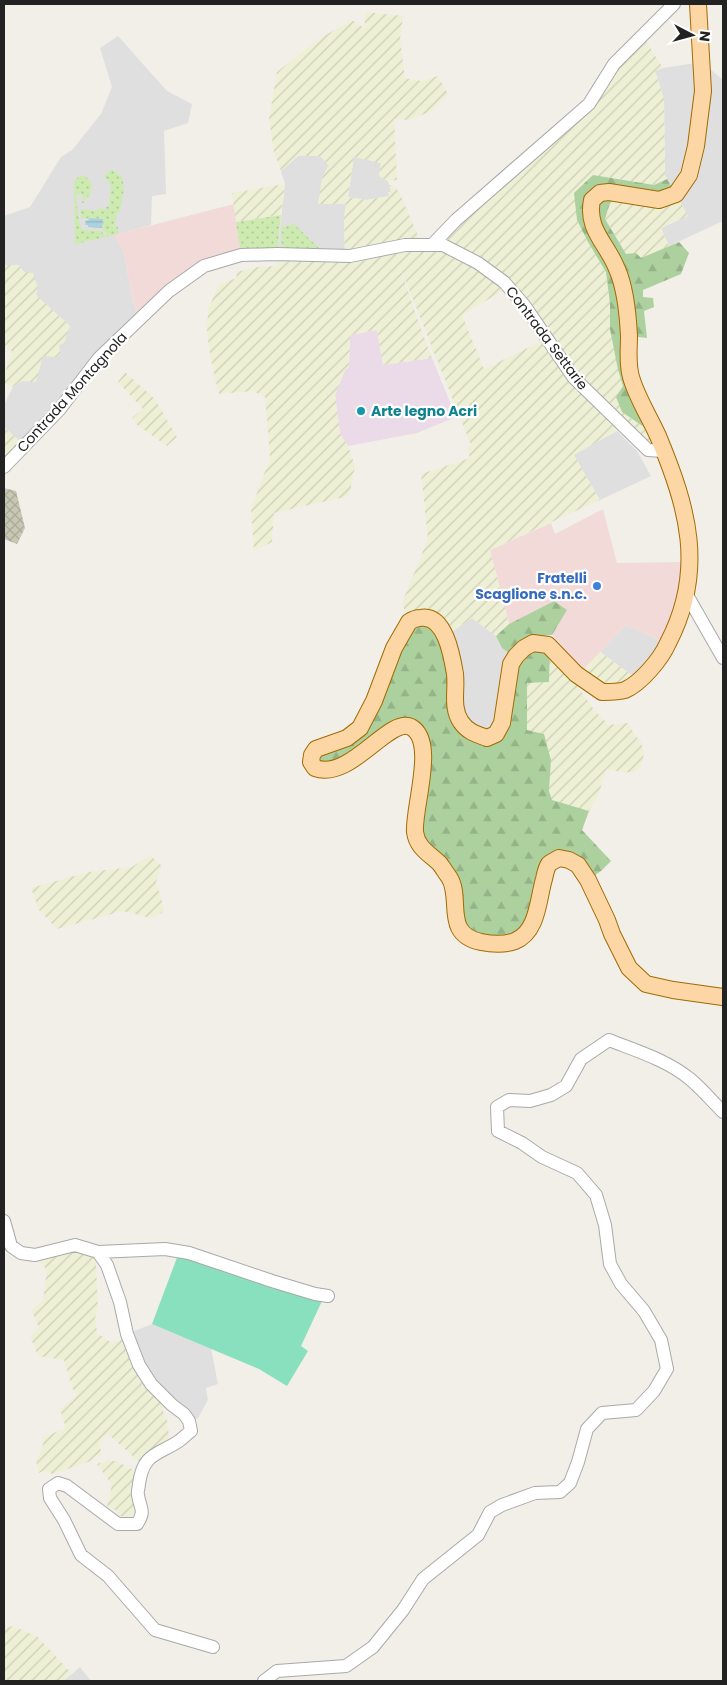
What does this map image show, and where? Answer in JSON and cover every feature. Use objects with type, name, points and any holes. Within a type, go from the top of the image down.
[{"type":"main road","points":[[698,4],[703,91],[696,146],[689,175],[676,194],[659,200],[610,192],[600,193],[592,200],[590,211],[592,224],[618,270],[629,336],[628,366],[634,390],[658,436],[678,487],[684,516],[690,554],[690,578],[687,596],[678,624],[663,654],[638,682],[624,690],[602,692],[576,674],[548,645],[533,643],[524,648],[511,664],[502,723],[496,734],[487,738],[471,733],[460,721],[454,701],[455,675],[446,636],[434,621],[421,617],[409,622],[394,648],[374,701],[360,728],[348,738],[316,749],[312,755],[311,762],[315,768],[321,770],[346,763],[359,757],[389,731],[399,726],[409,726],[416,730],[423,751],[415,833],[420,846],[440,865],[450,879],[454,892],[457,923],[463,933],[472,940],[502,944],[515,941],[524,935],[532,925],[544,875],[549,864],[559,858],[569,860],[578,865],[588,880],[629,968],[646,984],[723,997]]},
{"type":"street","points":[[432,245],[456,220],[588,104],[614,64],[674,4]]},
{"type":"street","name":"Contrada Settarie","points":[[241,255],[350,256],[405,245],[443,245],[478,263],[504,282],[524,305],[574,378],[648,450],[663,451]]},
{"type":"street","name":"Contrada Montagnola","points":[[4,467],[59,410],[99,358],[169,291],[204,266],[241,255]]},
{"type":"street","points":[[687,596],[723,658]]},
{"type":"street","points":[[264,1681],[276,1671],[346,1666],[374,1647],[403,1610],[423,1579],[478,1535],[490,1512],[502,1504],[535,1494],[560,1492],[570,1483],[588,1429],[592,1423],[602,1413],[636,1410],[654,1390],[667,1369],[661,1340],[644,1311],[621,1284],[610,1264],[605,1225],[596,1195],[577,1173],[542,1157],[522,1143],[498,1131],[497,1107],[509,1100],[530,1101],[551,1095],[566,1086],[581,1058],[609,1040],[672,1067],[690,1079],[723,1112]]},
{"type":"street","points":[[4,1220],[11,1246],[22,1253],[35,1255],[75,1245],[98,1252],[165,1249],[184,1252],[306,1292],[328,1296]]},
{"type":"street","points":[[98,1252],[107,1265],[120,1302],[127,1334],[139,1365],[151,1384],[184,1414],[189,1421],[191,1431],[179,1441],[150,1457],[145,1463],[140,1478],[138,1495],[142,1506],[142,1515],[137,1524],[118,1524],[67,1486],[58,1483],[49,1489],[50,1498],[64,1520],[81,1555],[108,1576],[155,1630],[213,1647]]},
{"type":"shaded area","points":[[366,12],[403,16],[400,39],[405,78],[421,81],[438,76],[448,94],[432,111],[409,120],[394,119],[397,180],[388,181],[379,176],[381,163],[354,157],[348,197],[367,200],[389,196],[388,192],[391,192],[389,185],[393,185],[399,192],[422,245],[432,245],[574,117],[642,35],[663,68],[655,71],[664,99],[665,175],[667,179],[654,185],[593,175],[588,242],[606,272],[610,304],[610,329],[623,386],[622,412],[644,427],[663,451],[648,450],[623,427],[574,455],[600,500],[490,550],[509,624],[496,636],[472,618],[446,636],[409,622],[402,603],[428,539],[421,474],[470,458],[467,448],[471,445],[398,262],[432,358],[383,365],[377,330],[350,335],[349,367],[345,370],[335,395],[340,434],[348,446],[355,466],[349,496],[274,513],[272,542],[254,551],[251,509],[270,458],[265,397],[253,391],[219,394],[213,370],[207,334],[208,310],[219,284],[237,278],[236,272],[257,267],[277,266],[277,254],[345,256],[344,218],[346,204],[318,204],[322,178],[329,165],[320,156],[298,156],[281,171],[274,152],[269,119],[277,72],[317,40],[352,20],[364,28]],"holes":[[[509,287],[546,339],[484,369],[462,315]]]},
{"type":"shaded area","points":[[118,36],[167,91],[192,104],[188,123],[164,131],[166,194],[152,196],[151,225],[115,235],[124,252],[137,315],[24,445],[4,427],[4,405],[13,387],[22,381],[36,295],[24,272],[18,265],[4,265],[4,216],[30,207],[61,157],[72,150],[101,114],[112,87],[100,48]]},
{"type":"shaded area","points":[[702,62],[723,80],[723,221],[669,246],[661,228],[687,216],[665,175],[664,99],[655,71]]},
{"type":"shaded area","points":[[298,156],[320,156],[329,165],[322,178],[346,204],[344,218],[345,256],[277,254],[285,184],[281,171]]},
{"type":"shaded area","points":[[354,156],[381,163],[379,176],[388,181],[391,192],[390,196],[367,200],[348,197]]},
{"type":"shaded area","points":[[285,184],[281,215],[236,222],[232,193]]},
{"type":"shaded area","points":[[620,194],[676,194],[688,216],[661,228],[669,246],[641,258],[626,254],[605,219],[610,203]]},
{"type":"shaded area","points":[[234,204],[241,255],[204,266],[137,315],[124,252],[114,235]]},
{"type":"shaded area","points":[[4,265],[18,265],[24,272],[33,273],[38,288],[36,295],[70,326],[64,343],[59,345],[61,354],[57,357],[43,356],[36,382],[22,381],[13,387],[4,383],[4,376],[12,351],[4,347]]},
{"type":"shaded area","points":[[377,330],[383,365],[432,358],[456,417],[417,433],[348,446],[340,434],[335,395],[345,370],[349,367],[350,335]]},
{"type":"shaded area","points":[[125,372],[155,399],[177,437],[167,446],[136,424],[132,418],[143,409],[118,382]]},
{"type":"shaded area","points":[[4,427],[24,445],[4,467]]},
{"type":"shaded area","points":[[617,431],[637,451],[651,476],[600,500],[573,455]]},
{"type":"shaded area","points":[[4,488],[16,491],[25,528],[17,544],[4,539]]},
{"type":"shaded area","points":[[603,509],[617,563],[682,562],[679,590],[674,618],[661,641],[626,625],[583,670],[552,635],[566,610],[554,601],[509,624],[490,550],[551,523],[555,534]]},
{"type":"shaded area","points":[[472,618],[496,636],[502,648],[510,654],[496,734],[461,721],[446,636]]},
{"type":"shaded area","points":[[626,625],[661,641],[653,657],[633,676],[600,652]]},
{"type":"shaded area","points":[[550,647],[576,674],[578,687],[595,711],[609,725],[628,723],[636,737],[641,741],[644,755],[641,767],[634,773],[606,770],[598,796],[589,811],[552,801],[549,791],[551,760],[527,730],[527,683],[548,682]]},
{"type":"shaded area","points":[[600,652],[633,676],[614,685],[604,684],[583,670]]},
{"type":"shaded area","points":[[150,855],[162,866],[156,882],[164,908],[162,913],[151,918],[123,911],[57,929],[39,910],[31,888],[89,872],[132,867]]},
{"type":"shaded area","points":[[53,1249],[98,1252],[96,1265],[98,1308],[95,1318],[97,1333],[112,1343],[122,1339],[127,1334],[162,1396],[162,1409],[167,1420],[170,1446],[145,1463],[137,1460],[107,1433],[99,1444],[102,1455],[96,1456],[91,1461],[53,1474],[43,1471],[39,1473],[36,1461],[42,1449],[44,1437],[66,1428],[60,1409],[77,1395],[72,1388],[64,1360],[38,1356],[30,1336],[39,1328],[31,1309],[43,1301],[47,1270],[35,1255]]},
{"type":"shaded area","points":[[152,1324],[211,1348],[218,1384],[206,1388],[208,1400],[198,1418],[189,1421],[151,1384],[127,1334]]},
{"type":"shaded area","points":[[106,1461],[116,1461],[135,1471],[137,1509],[131,1517],[120,1516],[117,1511],[107,1506],[112,1485],[97,1464]]},
{"type":"shaded area","points":[[13,1626],[38,1637],[72,1674],[63,1681],[4,1681],[4,1628]]},
{"type":"shaded area","points":[[80,1667],[91,1681],[63,1681],[72,1674]]},
{"type":"green space","points":[[112,169],[122,177],[124,189],[120,212],[117,212],[115,226],[118,227],[118,234],[75,244],[75,179],[86,176],[93,186],[91,186],[90,197],[86,197],[84,203],[82,203],[83,194],[76,195],[81,227],[83,230],[101,231],[105,236],[107,233],[102,230],[103,219],[81,218],[81,209],[97,211],[97,209],[106,209],[109,206],[111,185],[104,176]]},
{"type":"green space","points":[[593,175],[654,185],[667,179],[676,194],[620,194],[610,203],[605,219],[626,254],[636,253],[641,258],[679,242],[689,253],[681,274],[643,290],[643,297],[653,298],[654,307],[644,311],[647,338],[629,336],[651,438],[644,427],[622,412],[616,397],[623,386],[610,329],[610,304],[606,272],[577,220],[574,193]]},
{"type":"green space","points":[[281,215],[277,254],[241,255],[236,222]]},
{"type":"green space","points":[[294,224],[323,252],[281,249],[282,227]]},
{"type":"green space","points":[[554,601],[567,610],[552,635],[538,636],[510,654],[502,648],[496,636],[509,624]]},
{"type":"green space","points":[[435,621],[460,721],[496,734],[516,656],[550,647],[549,682],[527,683],[527,730],[544,734],[551,760],[549,791],[552,800],[589,811],[582,830],[611,861],[588,880],[559,858],[524,935],[473,940],[454,892],[420,846],[423,765],[409,726],[329,769],[312,755],[347,738],[409,622]]},
{"type":"green space","points":[[178,1255],[322,1301],[301,1346],[308,1351],[287,1386],[259,1369],[152,1324]]},
{"type":"water","points":[[89,218],[103,219],[102,228],[85,225],[86,220],[88,221]]},
{"type":"place","name":"Arte legno Acri","points":[[361,411]]},
{"type":"place","name":"Fratelli Scaglione s.n.c.","points":[[597,586]]}]
